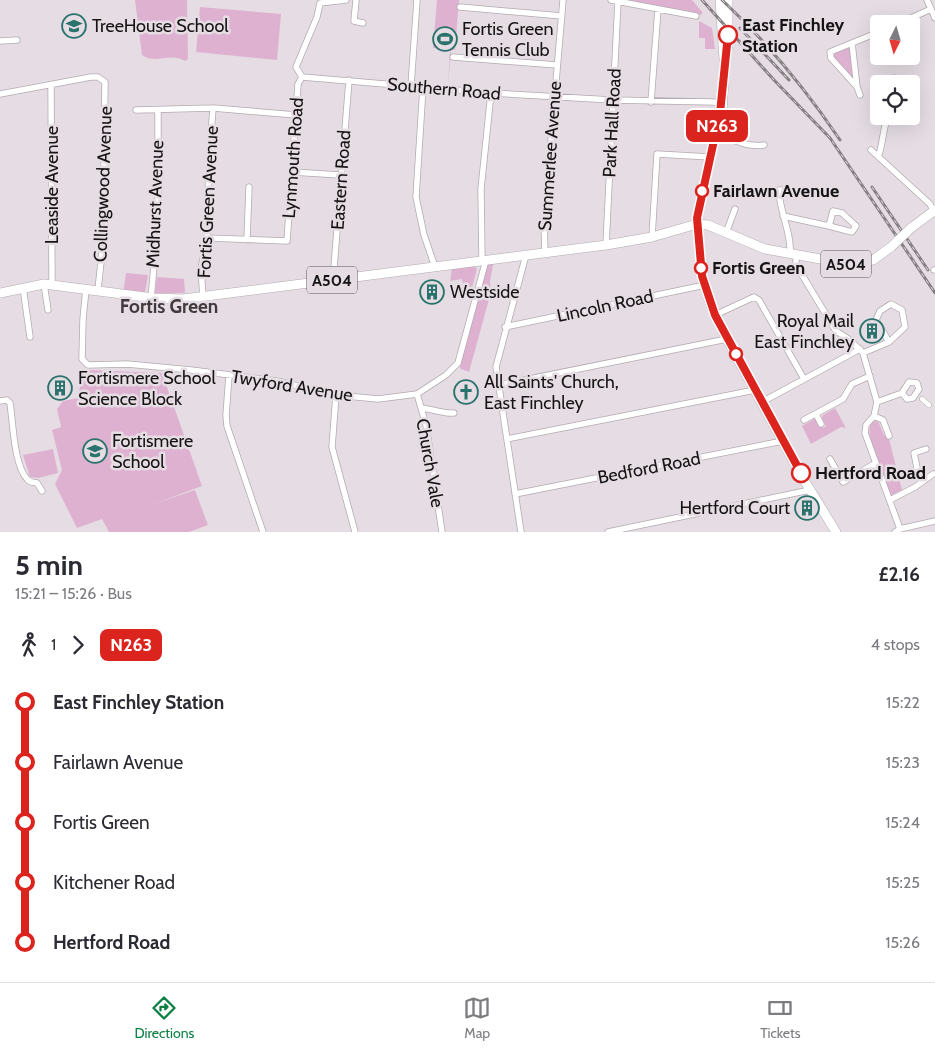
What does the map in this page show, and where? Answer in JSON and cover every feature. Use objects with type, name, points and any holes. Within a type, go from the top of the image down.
[{"type":"main road","points":[[723,1],[729,15],[728,45],[724,62]]},
{"type":"main road","points":[[717,106],[722,111],[724,62],[723,1]]},
{"type":"main road","points":[[717,106],[715,135],[697,224],[702,276],[715,315],[727,338],[810,490],[836,532]]},
{"type":"main road","name":"A504","points":[[0,293],[23,287],[48,284],[172,300],[203,297],[606,245],[652,238],[697,224],[726,233],[765,249],[854,265],[873,260],[934,210]]},
{"type":"street","name":"Lynmouth Road","points":[[247,240],[287,241],[299,80],[302,77],[296,67],[317,17],[320,2],[346,0]]},
{"type":"street","points":[[356,0],[354,21],[363,23]]},
{"type":"street","points":[[411,86],[417,0]]},
{"type":"street","name":"Summerlee Avenue","points":[[545,253],[544,225],[563,0]]},
{"type":"street","points":[[615,0],[696,16]]},
{"type":"street","name":"Park Hall Road","points":[[606,245],[615,0]]},
{"type":"street","points":[[927,0],[935,18]]},
{"type":"street","points":[[460,7],[562,16]]},
{"type":"street","points":[[918,15],[931,9]]},
{"type":"street","points":[[651,102],[658,10]]},
{"type":"street","points":[[857,87],[832,58],[830,52],[870,36]]},
{"type":"street","points":[[0,41],[17,40]]},
{"type":"street","points":[[852,43],[857,87],[860,95]]},
{"type":"street","points":[[453,57],[557,66]]},
{"type":"street","name":"Collingwood Avenue","points":[[52,85],[91,77],[103,79],[106,85],[103,233],[98,290]]},
{"type":"street","name":"Southern Road","points":[[302,77],[491,93],[717,106]]},
{"type":"street","name":"Eastern Road","points":[[333,280],[349,80]]},
{"type":"street","points":[[0,94],[52,85]]},
{"type":"street","name":"Leaside Avenue","points":[[48,310],[52,85]]},
{"type":"street","points":[[423,87],[416,197],[424,235],[435,267]]},
{"type":"street","name":"Twyford Avenue","points":[[86,289],[82,359],[88,365],[127,364],[277,381],[336,395],[378,399],[417,394],[446,375],[458,363],[484,261],[481,189],[491,93]]},
{"type":"street","points":[[136,110],[213,108],[296,115]]},
{"type":"street","name":"Fortis Green Avenue","points":[[203,297],[201,269],[207,238],[209,161],[213,108]]},
{"type":"street","name":"Midhurst Avenue","points":[[151,298],[158,225],[158,110]]},
{"type":"street","points":[[878,156],[881,152],[884,125]]},
{"type":"street","points":[[715,135],[729,138],[740,144],[764,145]]},
{"type":"street","points":[[871,150],[930,204],[934,210]]},
{"type":"street","points":[[652,238],[657,154],[710,157]]},
{"type":"street","points":[[292,172],[340,175]]},
{"type":"street","points":[[207,238],[247,240],[249,187]]},
{"type":"street","points":[[801,191],[779,190],[783,216],[793,255],[796,265],[826,317],[836,331],[861,351],[877,402],[874,416],[865,429],[890,500],[897,531],[935,521]]},
{"type":"street","points":[[726,233],[735,209]]},
{"type":"street","points":[[783,216],[852,232],[856,226],[842,213],[833,210],[830,226]]},
{"type":"street","points":[[521,532],[496,367],[526,255]]},
{"type":"street","name":"Lincoln Road","points":[[506,327],[705,285]]},
{"type":"street","points":[[23,287],[30,337]]},
{"type":"street","points":[[715,315],[754,297],[759,300],[804,379]]},
{"type":"street","points":[[762,402],[861,351],[889,342],[904,327],[905,320],[902,310],[890,304],[880,311],[876,320],[889,342]]},
{"type":"street","points":[[499,385],[727,338]]},
{"type":"street","points":[[229,376],[227,426],[263,532]]},
{"type":"street","points":[[804,420],[843,399],[855,382],[870,376]]},
{"type":"street","points":[[507,439],[755,390]]},
{"type":"street","points":[[877,402],[902,393]]},
{"type":"street","name":"Church Vale","points":[[417,394],[426,425],[442,532]]},
{"type":"street","points":[[336,395],[332,447],[355,532]]},
{"type":"street","points":[[922,399],[929,405]]},
{"type":"street","points":[[0,401],[7,400],[10,403],[18,458],[26,478],[30,482],[37,483],[42,491]]},
{"type":"street","points":[[421,408],[436,410],[445,414],[454,413]]},
{"type":"street","points":[[816,414],[821,424]]},
{"type":"street","points":[[874,416],[883,420],[889,436]]},
{"type":"street","name":"Bedford Road","points":[[515,494],[783,441]]},
{"type":"street","points":[[926,449],[914,453],[917,468],[926,480]]},
{"type":"street","points":[[830,459],[843,482],[876,463]]},
{"type":"street","points":[[890,500],[926,480],[933,474]]},
{"type":"street","points":[[608,532],[810,490]]},
{"type":"shaded area","points":[[135,0],[187,0],[188,59],[185,61],[174,58],[152,59],[142,55]]},
{"type":"shaded area","name":"Fortis Green Tennis Club","points":[[437,0],[459,0],[455,50],[451,50],[448,85],[450,50],[433,48]]},
{"type":"shaded area","points":[[623,0],[692,0],[703,13],[700,15]]},
{"type":"shaded area","points":[[200,7],[281,14],[277,60],[196,52]]},
{"type":"shaded area","points":[[699,21],[712,28],[715,49],[705,49],[705,38],[699,38]]},
{"type":"shaded area","points":[[850,47],[854,79],[833,57],[834,53]]},
{"type":"shaded area","points":[[494,259],[490,281],[491,292],[469,372],[461,369],[458,363],[486,260]]},
{"type":"shaded area","points":[[474,266],[477,269],[470,295],[466,294],[468,286],[463,283],[462,279],[450,281],[452,268]]},
{"type":"shaded area","points":[[126,273],[148,275],[145,293],[123,294]]},
{"type":"shaded area","points":[[157,277],[184,279],[185,293],[155,293]]},
{"type":"shaded area","name":"Fortismere School","points":[[89,370],[162,373],[202,486],[154,504],[195,490],[208,525],[189,532],[109,532],[102,519],[77,528],[55,484],[62,470],[52,430],[61,427],[57,409],[63,401],[78,398],[81,380]]},
{"type":"shaded area","points":[[835,408],[846,428],[841,427],[811,444],[802,426],[814,419],[818,420],[823,428],[826,426],[822,418],[823,415]]},
{"type":"shaded area","points":[[878,421],[884,435],[889,439],[902,490],[892,495],[879,468],[870,436],[872,422]]},
{"type":"shaded area","points":[[53,449],[58,473],[38,478],[30,477],[23,455]]},
{"type":"railway","points":[[702,0],[774,80],[830,138],[935,293]]},
{"type":"railway","points":[[722,0],[785,66],[840,140]]},
{"type":"railway","points":[[740,28],[789,80]]},
{"type":"railway","points":[[872,187],[928,270]]},
{"type":"bus line","name":"N263","points":[[728,35],[728,50],[724,62],[722,92],[718,111],[720,113],[697,218],[702,276],[715,315],[801,473]]},
{"type":"place","name":"TreeHouse School","points":[[74,26]]},
{"type":"place","name":"East Finchley Station","points":[[728,35]]},
{"type":"place","name":"Fortis Green Tennis Club","points":[[445,39]]},
{"type":"place","name":"Fairlawn Avenue","points":[[702,191]]},
{"type":"place","name":"Fortis Green","points":[[701,268]]},
{"type":"place","name":"Westside","points":[[432,292]]},
{"type":"place","name":"Royal Mail East Finchley","points":[[872,331]]},
{"type":"place","name":"Fortismere School Science Block","points":[[60,388]]},
{"type":"place","name":"All Saints' Church, East Finchley","points":[[466,392]]},
{"type":"place","name":"Fortismere School","points":[[95,451]]},
{"type":"place","name":"Hertford Road","points":[[801,473]]},
{"type":"place","name":"Hertford Court","points":[[807,508]]},
{"type":"district","name":"Fortis Green","points":[[169,306]]}]
